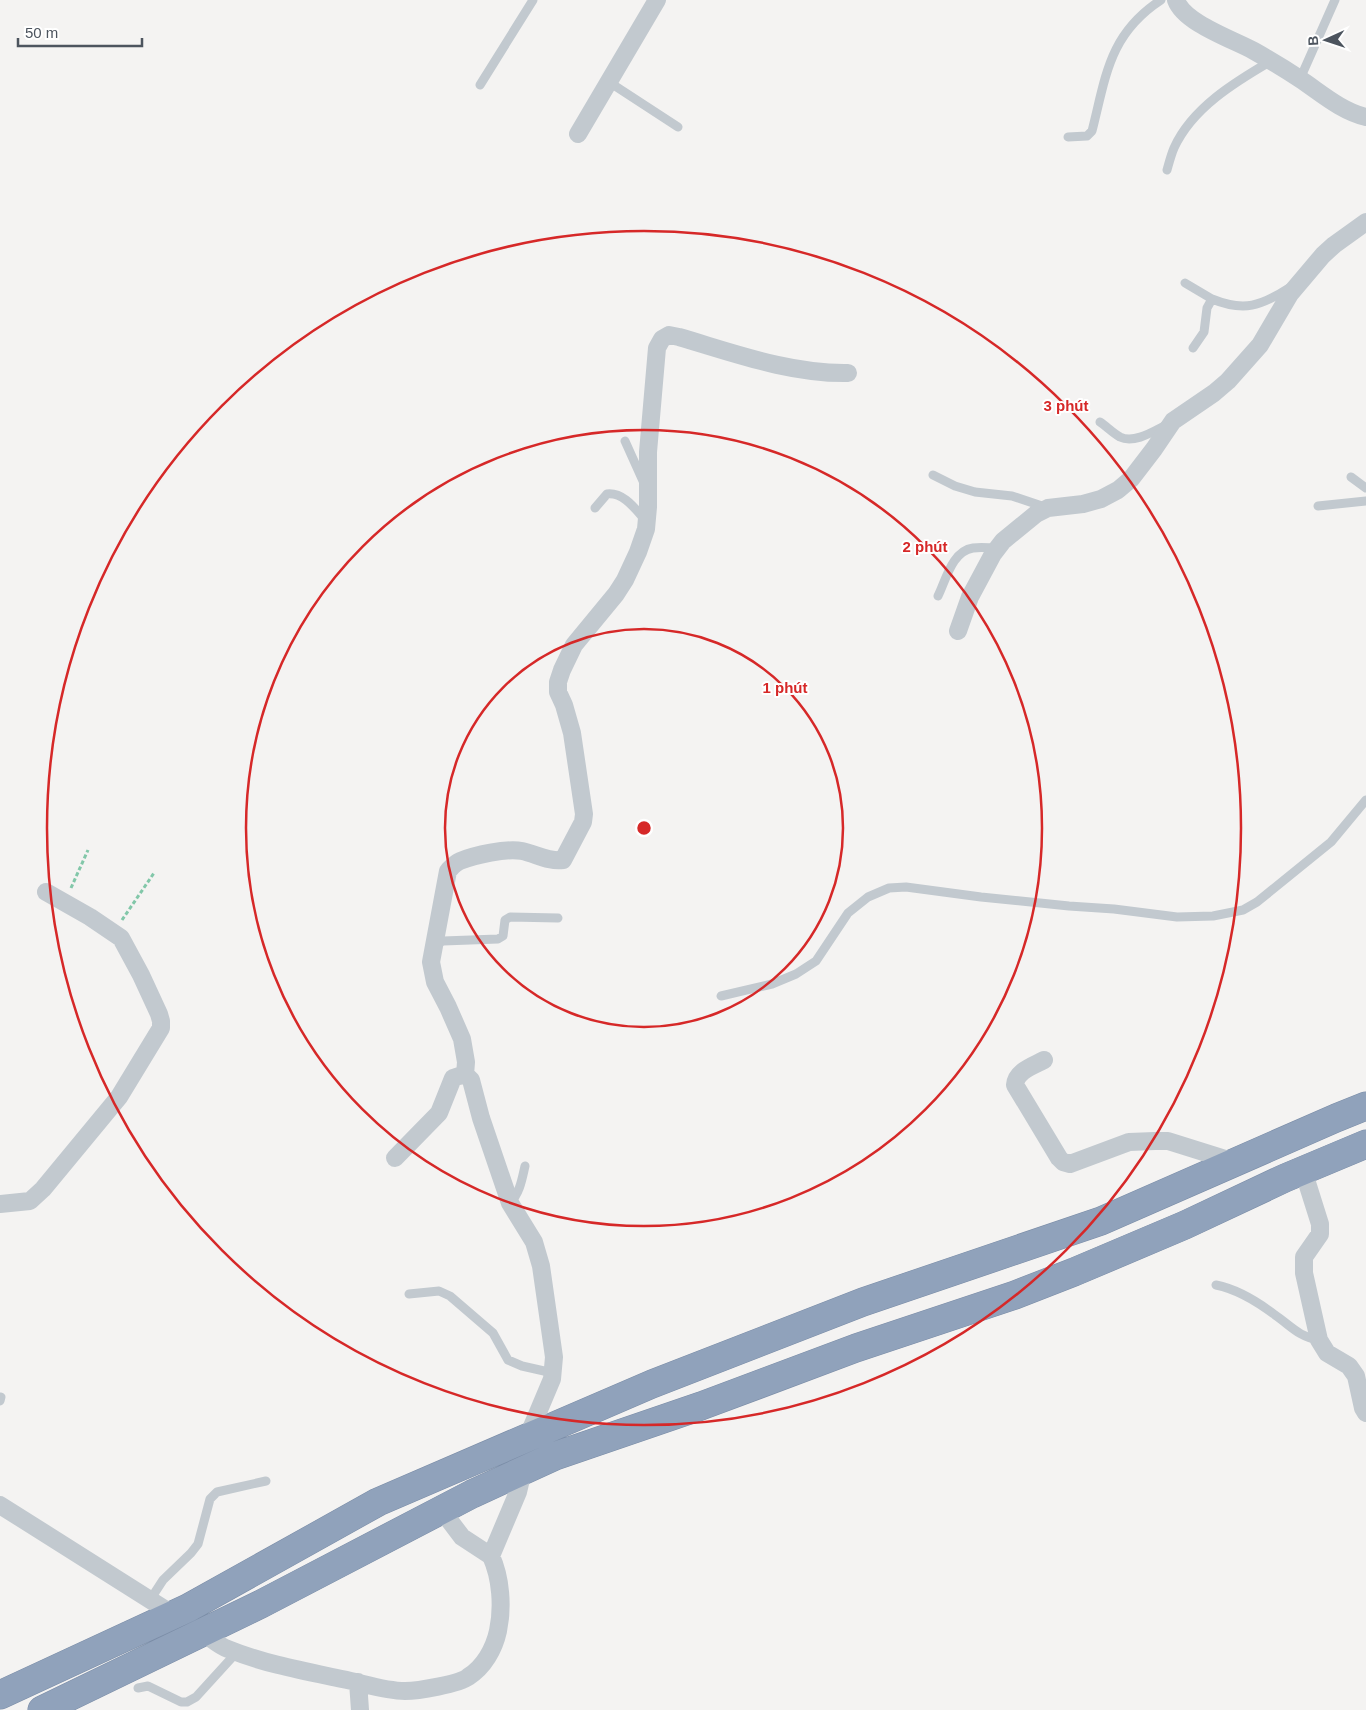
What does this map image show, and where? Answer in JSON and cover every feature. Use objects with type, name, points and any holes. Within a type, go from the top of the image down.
[{"type":"highway","points":[[0,1695],[188,1608],[378,1502],[652,1384],[863,1302],[1101,1221],[1366,1106]]},
{"type":"highway","points":[[42,1710],[261,1604],[472,1494],[555,1456],[701,1406],[856,1348],[1015,1295],[1185,1225],[1303,1170],[1366,1144]]},
{"type":"street","points":[[578,134],[657,0]]},
{"type":"street","points":[[1176,0],[1179,8],[1190,19],[1272,61],[1337,105],[1366,117]]},
{"type":"street","points":[[958,631],[970,597],[997,548],[1003,541],[1036,514],[1048,508],[1083,504],[1101,499],[1118,490],[1131,479],[1173,421],[1228,381],[1260,345],[1290,294],[1323,255],[1334,244],[1366,222]]},
{"type":"street","points":[[465,1075],[466,1062],[462,1039],[435,982],[431,962],[448,871],[459,861],[498,851],[521,851],[556,861],[564,860],[583,822],[584,814],[572,733],[558,692],[558,682],[574,645],[616,594],[625,580],[646,530],[648,452],[657,348],[662,338],[669,335],[679,337],[770,363],[809,371],[848,373]]},
{"type":"street","points":[[0,1204],[30,1201],[39,1193],[119,1097],[161,1028],[159,1014],[121,938],[46,892]]},
{"type":"street","points":[[1044,1060],[1020,1073],[1015,1079],[1015,1085],[1063,1162],[1070,1164],[1129,1142],[1155,1140],[1168,1141],[1235,1162]]},
{"type":"street","points":[[395,1158],[439,1113],[453,1078],[465,1075],[471,1080],[481,1118],[510,1204],[534,1242],[542,1266],[554,1357],[553,1373],[528,1436]]},
{"type":"street","points":[[1303,1170],[1320,1224],[1320,1234],[1304,1257],[1304,1273],[1319,1340],[1327,1353],[1349,1366],[1356,1376],[1363,1408],[1366,1413]]},
{"type":"street","points":[[491,1556],[518,1492],[523,1471]]},
{"type":"street","points":[[0,1505],[174,1615]]},
{"type":"street","points":[[203,1633],[226,1648],[268,1663],[386,1689],[406,1691],[441,1686],[467,1679],[482,1666],[496,1642],[500,1620],[500,1591],[496,1566],[491,1556],[462,1537],[443,1512]]},
{"type":"street","points":[[358,1682],[360,1710]]},
{"type":"lane","points":[[480,85],[533,0]]},
{"type":"lane","points":[[1068,136],[1087,136],[1092,131],[1107,68],[1117,46],[1132,24],[1161,0]]},
{"type":"lane","points":[[1300,79],[1335,0]]},
{"type":"lane","points":[[1166,170],[1174,148],[1188,126],[1203,109],[1240,80],[1272,61]]},
{"type":"lane","points":[[609,82],[678,127]]},
{"type":"lane","points":[[1185,283],[1212,299],[1227,305],[1247,307],[1263,304],[1302,280]]},
{"type":"lane","points":[[1193,348],[1204,332],[1207,308],[1212,299]]},
{"type":"lane","points":[[1100,422],[1125,439],[1147,434],[1173,421]]},
{"type":"lane","points":[[625,441],[648,491]]},
{"type":"lane","points":[[933,475],[955,486],[975,492],[1012,496],[1048,508]]},
{"type":"lane","points":[[1351,476],[1366,488]]},
{"type":"lane","points":[[595,508],[607,494],[618,495],[626,500],[647,521]]},
{"type":"lane","points":[[1318,506],[1366,501]]},
{"type":"lane","points":[[938,596],[957,557],[963,552],[972,548],[997,548]]},
{"type":"lane","points":[[721,996],[772,984],[796,974],[816,961],[848,913],[868,897],[889,888],[906,887],[1069,906],[1114,908],[1177,917],[1213,916],[1243,910],[1257,902],[1331,842],[1366,800]]},
{"type":"lane","points":[[431,954],[438,943],[443,941],[498,939],[503,936],[505,920],[510,917],[558,918]]},
{"type":"lane","points":[[510,1204],[516,1198],[525,1166]]},
{"type":"lane","points":[[1216,1285],[1228,1287],[1240,1293],[1274,1314],[1301,1335],[1319,1340]]},
{"type":"lane","points":[[409,1294],[439,1291],[450,1296],[493,1333],[508,1360],[522,1366],[553,1373]]},
{"type":"lane","points":[[150,1600],[163,1580],[198,1544],[210,1499],[217,1492],[266,1481]]},
{"type":"lane","points":[[138,1688],[148,1686],[181,1702],[187,1702],[196,1697],[237,1652]]},
{"type":"path","points":[[65,903],[88,850]]},
{"type":"path","points":[[113,933],[154,874]]}]
